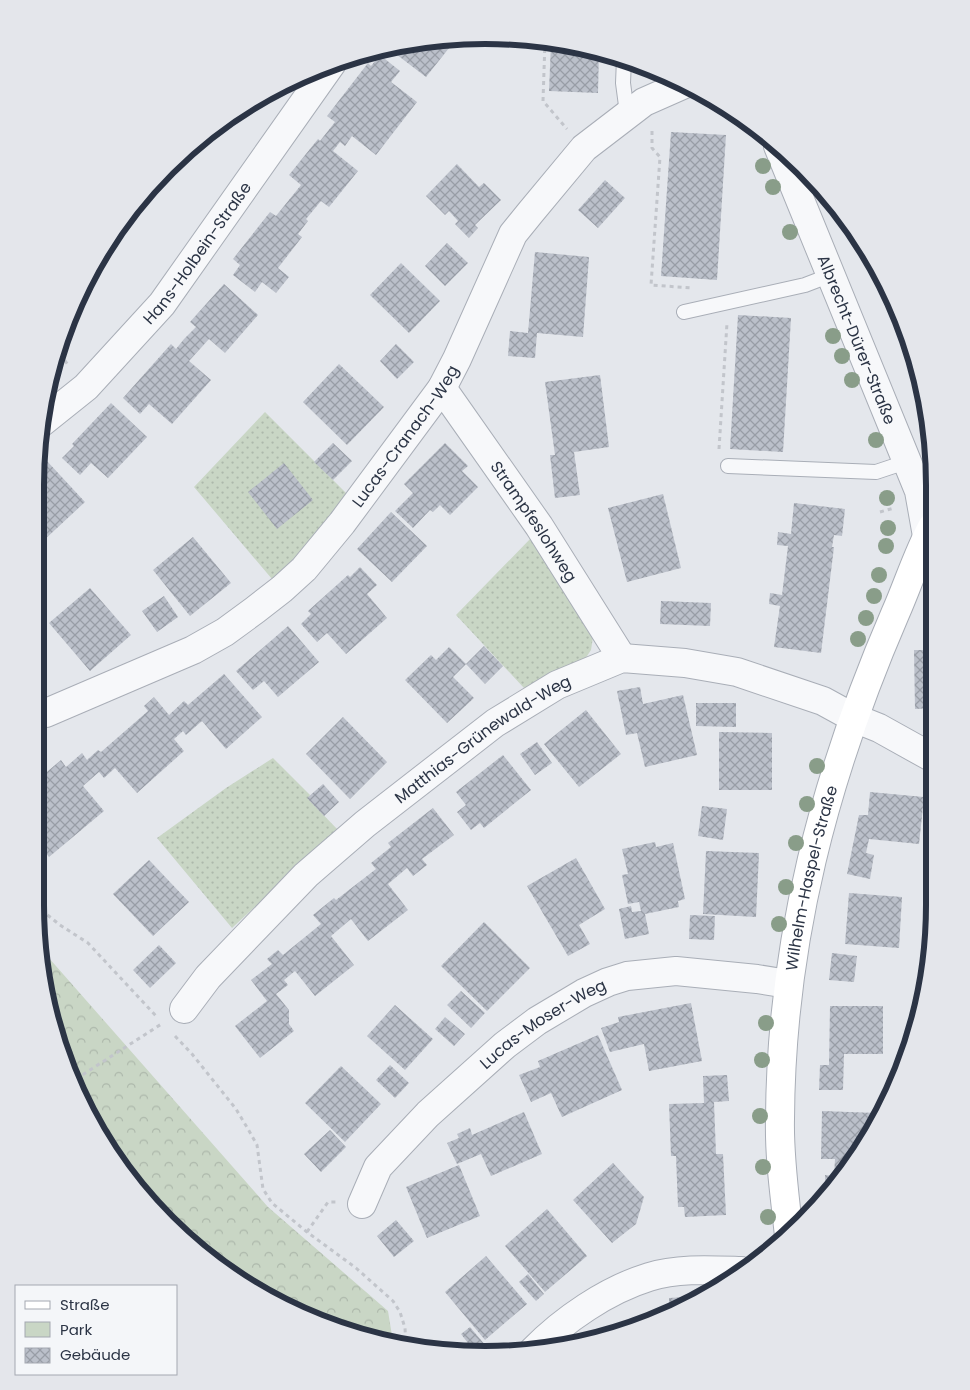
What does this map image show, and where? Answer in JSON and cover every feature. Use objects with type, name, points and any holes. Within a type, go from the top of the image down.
[{"type":"street","name":"Hans-Holbein-Straße","points":[[50,416],[86,387],[162,304],[324,74]]},
{"type":"street","name":"Lucas-Cranach-Weg","points":[[46,713],[193,650],[225,632],[282,589],[304,569],[342,523],[442,388],[458,358],[513,234],[584,148],[627,113],[644,102],[677,88]]},
{"type":"street","name":"Albrecht-Dürer-Straße","points":[[784,161],[921,498],[926,517]]},
{"type":"street","name":"Strampfeslohweg","points":[[442,388],[539,526],[622,658]]},
{"type":"street","name":"Wilhelm-Haspel-Straße","points":[[788,1225],[780,1121],[781,1055],[788,984],[800,910],[817,836],[854,718],[872,667],[926,542]]},
{"type":"street","name":"Matthias-Grünewald-Weg","points":[[173,1016],[300,881],[365,824],[495,723],[557,686],[622,658],[685,663],[737,672],[823,701],[854,718],[879,728],[926,754]]},
{"type":"street","name":"Lucas-Moser-Weg","points":[[362,1204],[378,1167],[428,1114],[505,1045],[537,1021],[584,993],[627,976],[676,970],[788,984]]},
{"type":"street","points":[[544,1342],[594,1302],[613,1291],[650,1276],[702,1270],[732,1271]]},
{"type":"lane","points":[[624,66],[623,84],[627,113]]},
{"type":"lane","points":[[684,312],[805,285],[831,274]]},
{"type":"lane","points":[[728,466],[876,472],[906,462]]},
{"type":"path","points":[[545,48],[543,102],[584,148]]},
{"type":"path","points":[[652,148],[653,133]]},
{"type":"path","points":[[63,358],[69,366]]},
{"type":"path","points":[[44,912],[60,925],[88,942],[173,1016],[192,1054],[236,1109],[258,1145],[263,1189],[272,1202],[307,1232],[356,1268],[393,1301],[400,1312],[405,1328],[406,1339]]},
{"type":"path","points":[[79,1077],[173,1016]]},
{"type":"path","points":[[307,1232],[328,1202],[362,1204]]},
{"type":"green space","points":[[265,412],[349,496],[302,552],[272,579],[194,487]]},
{"type":"green space","points":[[532,537],[593,637],[591,650],[583,662],[524,688],[456,615]]},
{"type":"green space","points":[[273,758],[310,795],[308,799],[338,830],[232,928],[157,838],[226,788]]},
{"type":"green space","points":[[47,956],[268,1207],[388,1311],[392,1336],[343,1323],[316,1313],[264,1287],[240,1272],[194,1237],[173,1217],[135,1174],[103,1126],[89,1100],[67,1047],[52,991]]},
{"type":"building","points":[[451,46],[426,77],[395,53]]},
{"type":"building","points":[[551,49],[599,59],[598,93],[549,91]]},
{"type":"building","points":[[382,56],[400,71],[391,82],[417,102],[376,155],[352,136],[345,146],[340,142],[333,151],[358,171],[329,207],[321,201],[306,219],[308,221],[298,234],[302,237],[278,268],[289,277],[276,293],[262,282],[255,292],[233,275],[240,265],[233,259],[270,212],[276,216],[301,185],[289,175],[318,139],[320,141],[335,122],[327,116],[368,63],[371,66],[378,57]]},
{"type":"building","points":[[671,132],[726,135],[717,280],[661,276]]},
{"type":"building","points":[[457,164],[479,187],[484,183],[501,200],[475,225],[478,228],[469,238],[455,224],[458,221],[449,211],[445,215],[426,196]]},
{"type":"building","points":[[605,180],[625,198],[598,228],[578,210]]},
{"type":"building","points":[[447,243],[468,263],[445,286],[425,266]]},
{"type":"building","points":[[535,252],[589,257],[583,337],[537,333],[535,358],[508,356],[510,331],[528,333]]},
{"type":"building","points":[[401,263],[440,301],[409,333],[370,295]]},
{"type":"building","points":[[224,284],[258,315],[225,353],[209,339],[189,361],[211,380],[172,424],[149,404],[140,414],[123,398],[171,344],[176,349],[196,327],[190,322]]},
{"type":"building","points":[[738,315],[791,318],[783,452],[730,449]]},
{"type":"building","points":[[396,344],[414,362],[397,379],[380,361]]},
{"type":"building","points":[[339,364],[384,407],[347,445],[303,402]]},
{"type":"building","points":[[600,375],[609,447],[574,452],[580,495],[555,498],[550,455],[555,455],[545,382]]},
{"type":"building","points":[[111,403],[147,437],[108,478],[91,463],[80,475],[62,458],[74,446],[72,444]]},
{"type":"building","points":[[333,443],[352,461],[333,480],[314,462]]},
{"type":"building","points":[[445,443],[468,466],[462,471],[478,487],[450,515],[440,505],[433,512],[430,510],[413,528],[395,511],[413,493],[404,484]]},
{"type":"building","points":[[46,460],[85,502],[44,540],[44,485]]},
{"type":"building","points":[[284,463],[313,500],[277,529],[248,492]]},
{"type":"building","points":[[663,494],[681,568],[627,582],[608,508]]},
{"type":"building","points":[[794,503],[845,509],[842,536],[834,535],[832,547],[834,547],[821,653],[774,647],[780,606],[769,604],[770,593],[782,595],[788,546],[777,545],[778,532],[791,534]]},
{"type":"building","points":[[391,512],[427,546],[392,582],[357,549]]},
{"type":"building","points":[[193,537],[231,583],[190,616],[153,570]]},
{"type":"building","points":[[360,567],[377,585],[367,594],[387,618],[346,654],[327,633],[317,642],[301,624],[311,614],[308,611],[348,575],[350,577]]},
{"type":"building","points":[[90,588],[131,635],[90,671],[49,623]]},
{"type":"building","points":[[164,596],[178,617],[157,632],[142,611]]},
{"type":"building","points":[[661,601],[711,603],[710,626],[660,624]]},
{"type":"building","points":[[288,626],[319,662],[278,697],[264,681],[253,690],[236,671]]},
{"type":"building","points":[[484,646],[503,666],[485,684],[466,664]]},
{"type":"building","points":[[449,647],[466,664],[453,677],[474,698],[447,723],[405,680],[431,655],[436,660]]},
{"type":"building","points":[[914,650],[926,650],[926,708],[915,709]]},
{"type":"building","points":[[224,674],[262,717],[226,749],[202,721],[186,735],[183,731],[174,739],[184,751],[137,793],[115,768],[104,778],[99,772],[83,786],[104,811],[49,857],[44,851],[44,774],[61,760],[66,767],[82,753],[87,760],[98,750],[101,752],[148,711],[144,706],[154,697],[169,715],[184,701],[188,705]]},
{"type":"building","points":[[640,687],[643,704],[683,695],[697,755],[645,767],[637,733],[626,735],[617,691]]},
{"type":"building","points":[[696,703],[736,703],[736,727],[696,726]]},
{"type":"building","points":[[586,710],[621,754],[579,787],[544,744]]},
{"type":"building","points":[[343,717],[387,762],[350,799],[306,754]]},
{"type":"building","points":[[719,732],[772,733],[772,790],[719,790]]},
{"type":"building","points":[[537,742],[552,763],[535,775],[520,754]]},
{"type":"building","points":[[503,755],[531,790],[484,828],[480,823],[471,830],[457,812],[466,805],[456,792]]},
{"type":"building","points":[[323,784],[339,802],[324,816],[307,798]]},
{"type":"building","points":[[870,792],[924,797],[919,844],[869,839],[866,853],[874,855],[870,879],[847,874],[859,815],[868,815]]},
{"type":"building","points":[[702,806],[727,809],[723,840],[698,836]]},
{"type":"building","points":[[433,808],[454,835],[422,859],[427,865],[413,876],[407,868],[388,884],[408,910],[368,941],[351,919],[331,936],[354,965],[315,996],[295,971],[284,980],[288,985],[276,994],[289,1010],[289,1024],[294,1031],[260,1058],[235,1026],[267,1001],[251,980],[272,964],[267,959],[278,950],[283,955],[321,924],[313,915],[376,869],[371,863],[391,847],[388,843]]},
{"type":"building","points":[[655,842],[656,847],[673,843],[685,899],[678,901],[679,907],[645,914],[649,934],[625,939],[619,909],[631,906],[632,912],[641,911],[639,902],[628,904],[622,875],[628,874],[622,849]]},
{"type":"building","points":[[706,851],[759,853],[756,917],[703,914]]},
{"type":"building","points":[[576,858],[605,909],[579,925],[590,944],[568,956],[527,886]]},
{"type":"building","points":[[149,860],[189,902],[153,936],[113,894]]},
{"type":"building","points":[[849,893],[902,897],[899,948],[845,944]]},
{"type":"building","points":[[690,915],[715,916],[714,940],[689,939]]},
{"type":"building","points":[[484,922],[530,968],[487,1011],[441,966]]},
{"type":"building","points":[[159,945],[176,963],[150,988],[133,970]]},
{"type":"building","points":[[832,953],[857,956],[854,982],[829,980]]},
{"type":"building","points":[[461,991],[485,1013],[471,1028],[447,1005]]},
{"type":"building","points":[[691,1003],[702,1061],[649,1071],[644,1044],[610,1052],[601,1028],[619,1022],[618,1017]]},
{"type":"building","points":[[395,1005],[433,1039],[405,1070],[367,1036]]},
{"type":"building","points":[[830,1006],[883,1006],[883,1054],[844,1054],[843,1090],[819,1090],[820,1065],[829,1065]]},
{"type":"building","points":[[445,1017],[465,1034],[454,1046],[435,1029]]},
{"type":"building","points":[[598,1035],[622,1090],[562,1117],[551,1093],[531,1102],[519,1075],[540,1067],[538,1061]]},
{"type":"building","points":[[390,1065],[409,1083],[395,1098],[376,1080]]},
{"type":"building","points":[[341,1066],[381,1104],[345,1142],[305,1103]]},
{"type":"building","points":[[727,1075],[729,1101],[714,1102],[716,1154],[723,1154],[726,1215],[685,1217],[684,1207],[678,1207],[676,1156],[671,1156],[669,1104],[704,1103],[703,1076]]},
{"type":"building","points":[[822,1111],[874,1113],[852,1150],[834,1175],[835,1159],[821,1159]]},
{"type":"building","points":[[524,1112],[542,1154],[491,1176],[481,1154],[457,1164],[447,1143],[459,1138],[457,1134],[470,1128],[472,1135]]},
{"type":"building","points":[[330,1130],[346,1147],[321,1172],[304,1154]]},
{"type":"building","points":[[613,1163],[644,1197],[636,1224],[612,1243],[573,1200]]},
{"type":"building","points":[[459,1165],[480,1216],[427,1238],[406,1187]]},
{"type":"building","points":[[825,1175],[833,1176],[825,1186]]},
{"type":"building","points":[[547,1209],[587,1256],[545,1292],[505,1246]]},
{"type":"building","points":[[396,1220],[414,1241],[394,1257],[377,1236]]},
{"type":"building","points":[[486,1256],[527,1304],[485,1340],[445,1292]]},
{"type":"building","points":[[528,1274],[544,1294],[536,1301],[519,1282]]},
{"type":"building","points":[[688,1297],[670,1306],[669,1298]]},
{"type":"building","points":[[470,1327],[486,1346],[470,1345],[461,1334]]}]
